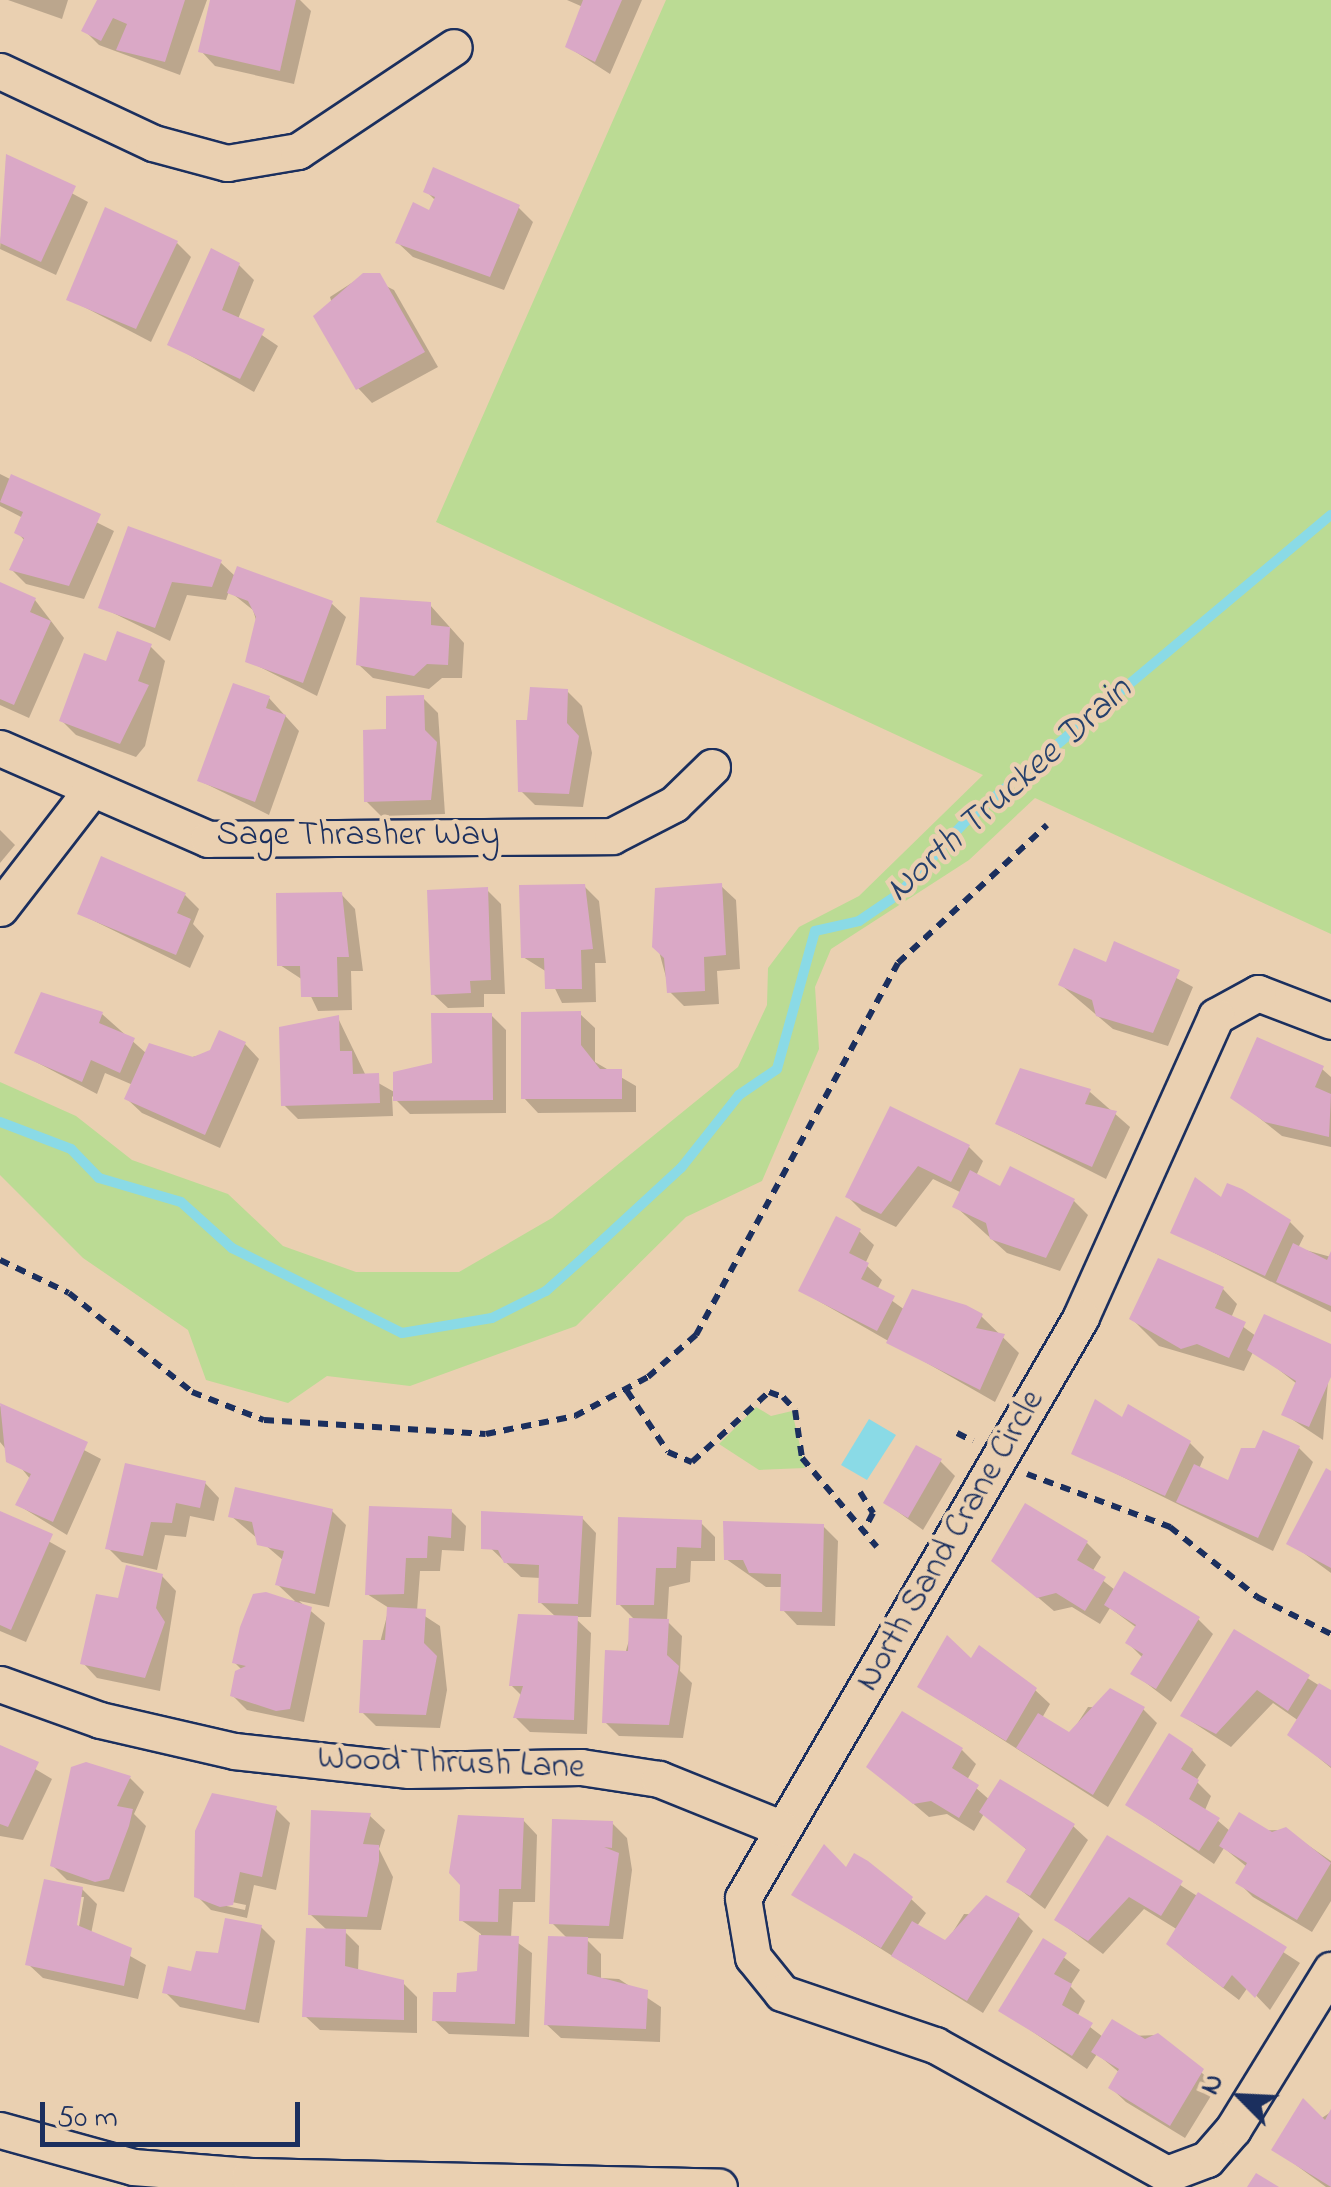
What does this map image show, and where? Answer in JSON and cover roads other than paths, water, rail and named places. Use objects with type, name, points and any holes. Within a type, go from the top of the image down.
[{"type":"street","points":[[0,70],[152,143],[228,163],[298,151],[454,47]]},
{"type":"street","name":"Sage Thrasher Way","points":[[0,748],[208,839],[612,836],[674,804],[712,766]]},
{"type":"street","points":[[0,908],[92,789]]},
{"type":"street","name":"North Sand Crane Circle","points":[[1331,1022],[1258,992],[1216,1016],[1080,1318],[744,1898],[753,1957],[782,1994],[966,2061],[1167,2174],[1207,2158],[1233,2130],[1331,1970]]},
{"type":"street","name":"Wood Thrush Lane","points":[[0,1684],[100,1720],[234,1751],[409,1770],[581,1767],[659,1779],[782,1828]]},
{"type":"street","points":[[0,2130],[133,2167],[322,2181],[719,2187]]},
{"type":"water","points":[[869,1419],[896,1435],[867,1480],[841,1465]]},
{"type":"waterway","name":"North Truckee Drain","points":[[0,1122],[71,1149],[99,1178],[181,1202],[232,1248],[402,1333],[492,1318],[546,1291],[681,1168],[739,1095],[777,1069],[815,931],[859,921],[900,893],[966,821],[1331,515]]}]
